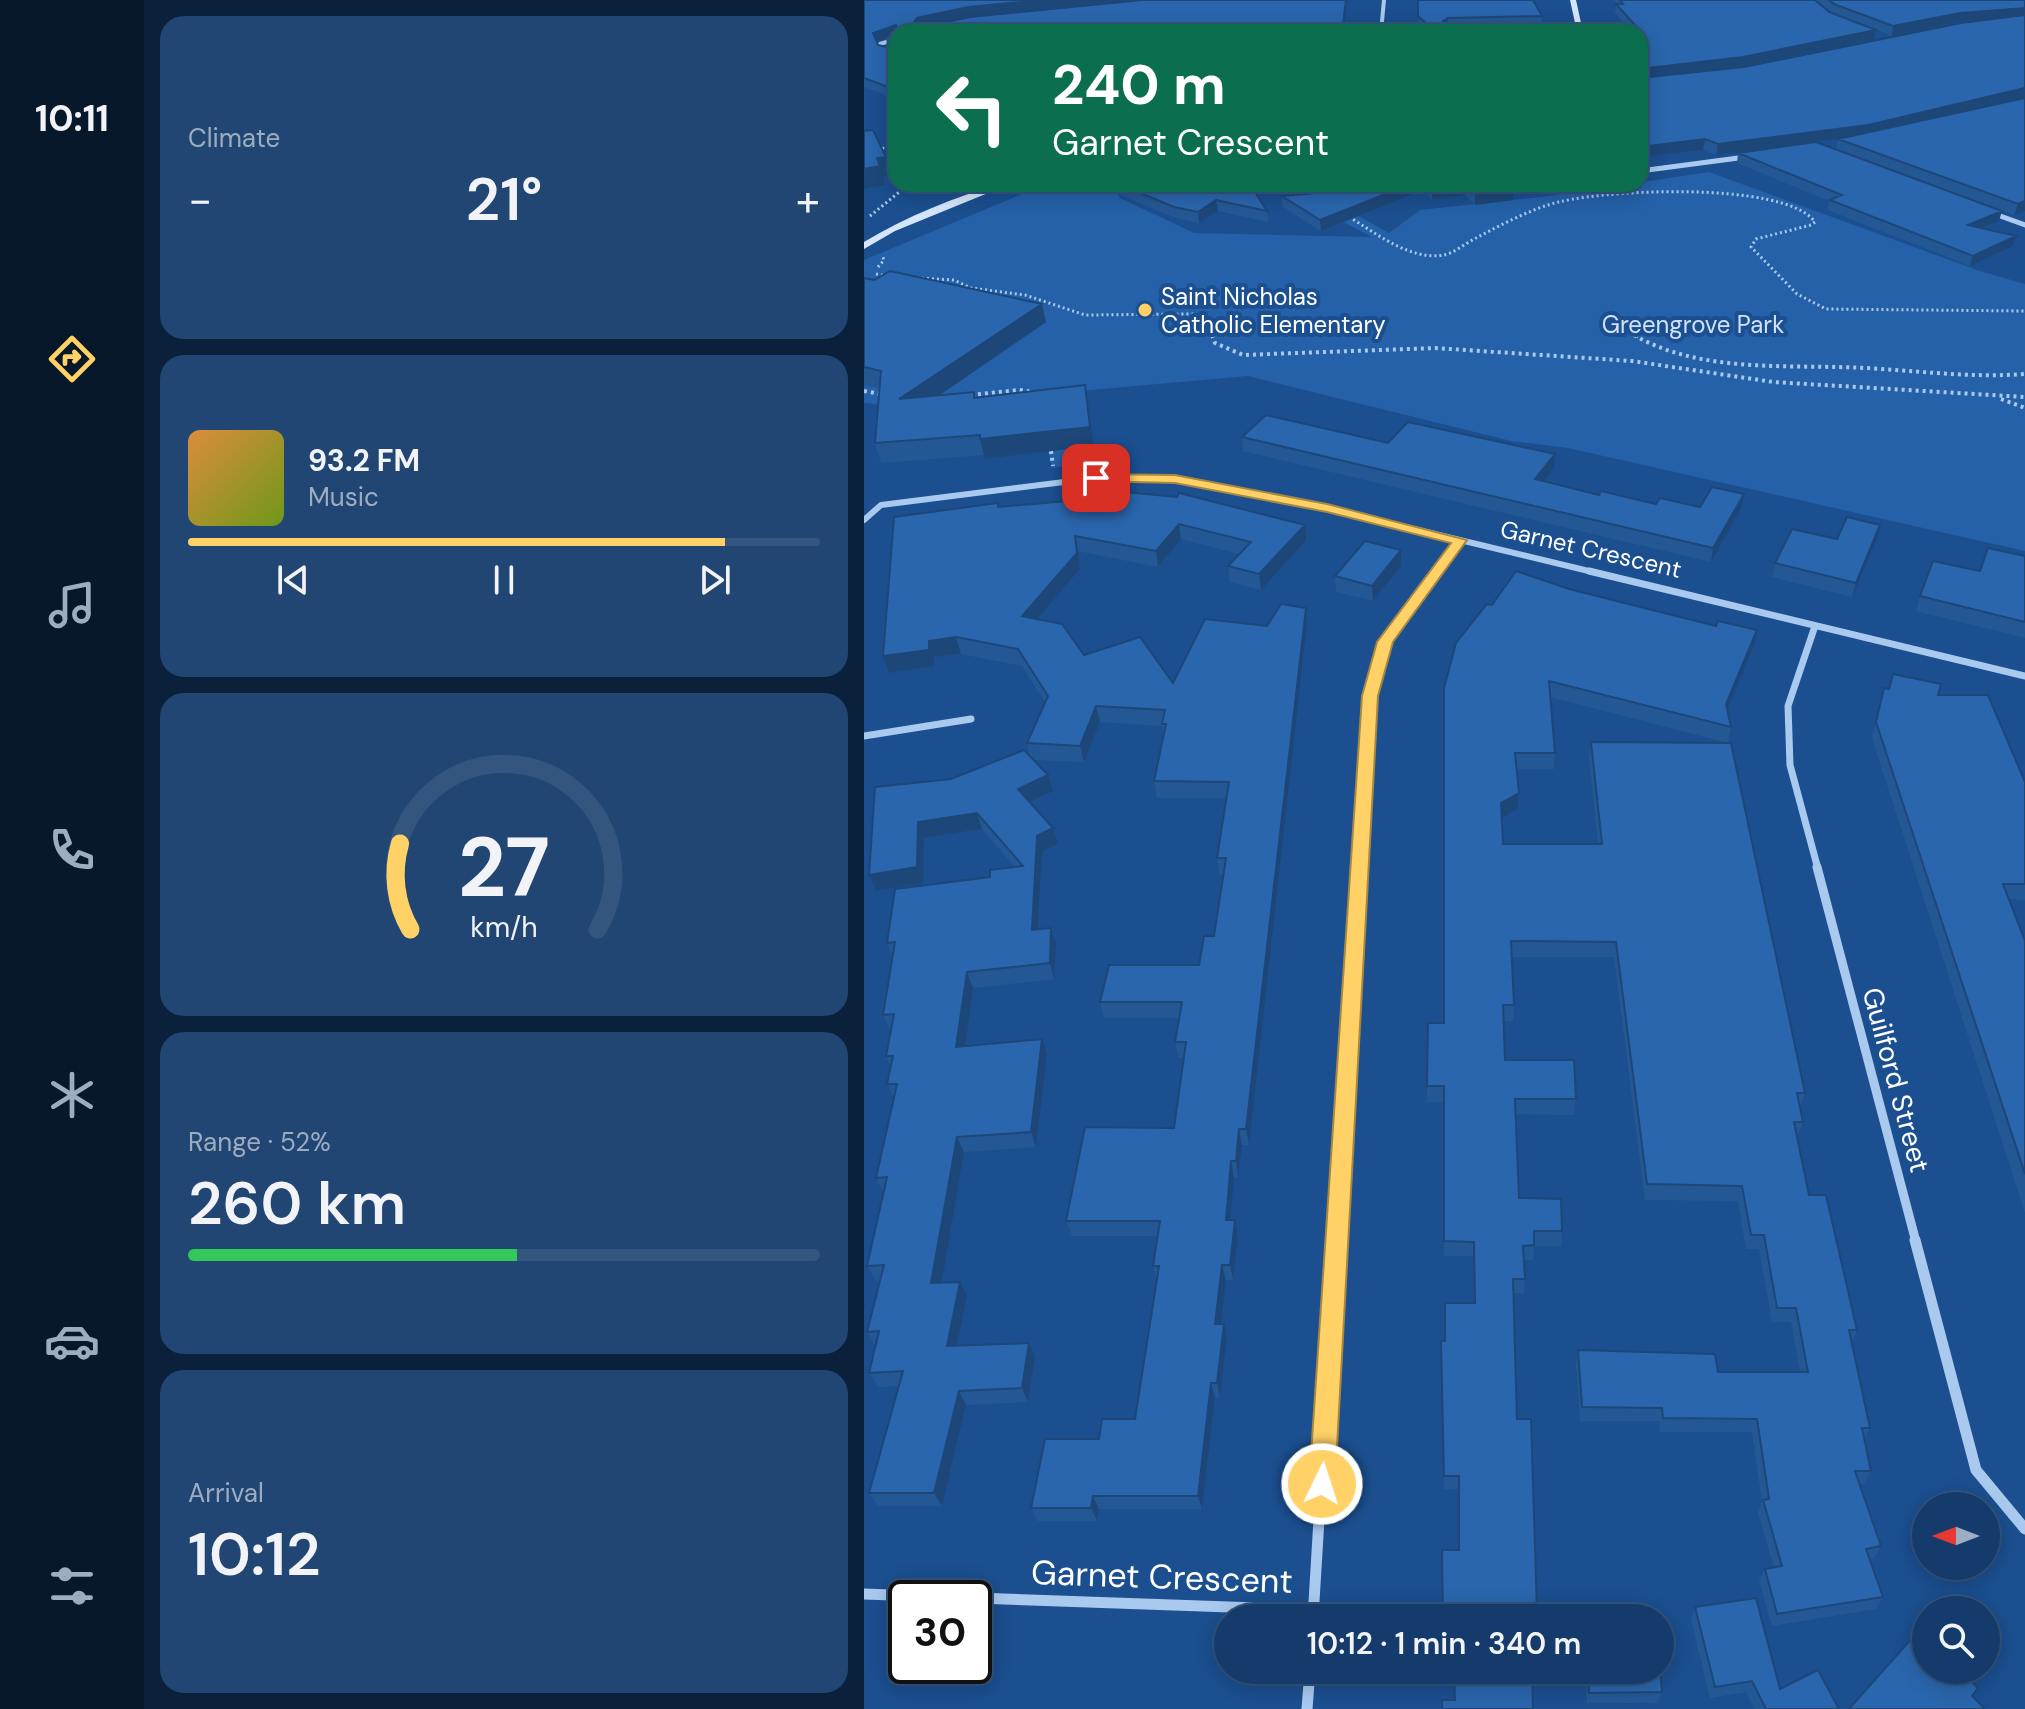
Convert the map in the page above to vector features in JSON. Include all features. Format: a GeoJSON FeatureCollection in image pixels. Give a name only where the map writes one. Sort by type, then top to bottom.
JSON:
{"type":"FeatureCollection","features":[{"type":"Feature","properties":{"kind":"street"},"geometry":{"type":"LineString","coordinates":[[1382,24],[1384,0]]}},
{"type":"Feature","properties":{"kind":"street"},"geometry":{"type":"LineString","coordinates":[[1573,0],[1579,24]]}},
{"type":"Feature","properties":{"kind":"street"},"geometry":{"type":"LineString","coordinates":[[888,42],[880,44],[882,50],[888,52]]}},
{"type":"Feature","properties":{"kind":"street"},"geometry":{"type":"LineString","coordinates":[[1648,170],[1758,156]]}},
{"type":"Feature","properties":{"kind":"street"},"geometry":{"type":"LineString","coordinates":[[869,244],[907,233],[1003,192]]}},
{"type":"Feature","properties":{"kind":"street"},"geometry":{"type":"LineString","coordinates":[[1980,209],[2025,225]]}},
{"type":"Feature","properties":{"kind":"street","name":"Garnet Crescent"},"geometry":{"type":"LineString","coordinates":[[864,520],[881,505],[1096,478],[1175,479],[1327,508],[2025,676]]}},
{"type":"Feature","properties":{"kind":"street"},"geometry":{"type":"LineString","coordinates":[[1315,1604],[1370,696],[1385,642],[1459,540]]}},
{"type":"Feature","properties":{"kind":"street","name":"Guilford Street"},"geometry":{"type":"LineString","coordinates":[[1815,626],[1788,706],[1790,765],[1976,1470],[2025,1529]]}},
{"type":"Feature","properties":{"kind":"street"},"geometry":{"type":"LineString","coordinates":[[864,736],[971,719]]}},
{"type":"Feature","properties":{"kind":"street","name":"Garnet Crescent"},"geometry":{"type":"LineString","coordinates":[[864,1594],[1214,1610]]}},
{"type":"Feature","properties":{"kind":"street"},"geometry":{"type":"LineString","coordinates":[[1307,1709],[1309,1684]]}},
{"type":"Feature","properties":{"kind":"path"},"geometry":{"type":"LineString","coordinates":[[864,140],[888,150]]}},
{"type":"Feature","properties":{"kind":"path"},"geometry":{"type":"LineString","coordinates":[[864,223],[900,192]]}},
{"type":"Feature","properties":{"kind":"path"},"geometry":{"type":"LineString","coordinates":[[1344,214],[1412,254],[1430,256],[1446,255],[1551,204],[1631,193],[1745,195],[1780,203],[1813,218],[1815,222],[1804,227],[1756,239],[1751,247],[1780,279],[1812,304],[1839,310],[1960,308],[2025,311]]}},
{"type":"Feature","properties":{"kind":"path"},"geometry":{"type":"LineString","coordinates":[[876,274],[899,277]]}},
{"type":"Feature","properties":{"kind":"path"},"geometry":{"type":"LineString","coordinates":[[914,277],[954,280],[971,288],[1025,295],[1085,315],[1194,314],[1206,322],[1215,343],[1243,355],[1400,348],[1514,352],[1643,362],[1773,382],[1997,398],[2025,397]]}},
{"type":"Feature","properties":{"kind":"path"},"geometry":{"type":"LineString","coordinates":[[1629,320],[1632,334],[1651,346],[1727,360],[1872,368],[1959,378],[2025,374]]}},
{"type":"Feature","properties":{"kind":"path"},"geometry":{"type":"LineString","coordinates":[[967,396],[1033,390],[1046,399]]}},
{"type":"Feature","properties":{"kind":"path"},"geometry":{"type":"LineString","coordinates":[[864,391],[891,396]]}},
{"type":"Feature","properties":{"kind":"path"},"geometry":{"type":"LineString","coordinates":[[1997,398],[2025,408]]}},
{"type":"Feature","properties":{"kind":"path"},"geometry":{"type":"LineString","coordinates":[[1050,441],[1054,483]]}},
{"type":"Feature","properties":{"kind":"green space","name":"Greengrove Park"},"geometry":{"type":"Polygon","coordinates":[[[1709,172],[1980,271],[2025,284],[2025,551],[1568,448],[1511,441],[1248,376],[1057,393],[1069,465],[1052,468],[1036,396],[966,411],[864,403],[864,260],[1027,192],[1117,192],[1120,198],[1194,233],[1372,237],[1293,196],[1316,192],[1389,233],[1420,210],[1576,192],[1648,192],[1648,181],[1709,172]]]}},
{"type":"Feature","properties":{"kind":"building"},"geometry":{"type":"Polygon","coordinates":[[[864,0],[1043,0],[968,7],[917,18],[914,24],[888,24],[888,28],[873,33],[878,45],[888,47],[888,87],[864,78],[864,0]]]}},
{"type":"Feature","properties":{"kind":"building"},"geometry":{"type":"Polygon","coordinates":[[[1143,0],[1346,0],[1343,24],[937,24],[970,17],[1143,0]]]}},
{"type":"Feature","properties":{"kind":"building"},"geometry":{"type":"Polygon","coordinates":[[[1418,0],[1533,0],[1542,16],[1448,18],[1443,21],[1444,24],[1427,24],[1418,16],[1418,0]]]}},
{"type":"Feature","properties":{"kind":"building"},"geometry":{"type":"Polygon","coordinates":[[[1620,0],[1815,0],[1829,12],[1876,30],[1743,57],[1648,68],[1648,24],[1634,24],[1616,4],[1623,4],[1620,0]]]}},
{"type":"Feature","properties":{"kind":"building"},"geometry":{"type":"Polygon","coordinates":[[[1829,0],[2025,0],[2025,8],[1960,13],[1893,26],[1829,0]]]}},
{"type":"Feature","properties":{"kind":"building"},"geometry":{"type":"Polygon","coordinates":[[[2025,15],[2025,88],[1868,125],[1718,144],[1705,139],[1648,146],[1648,77],[1744,67],[1961,23],[2025,15]]]}},
{"type":"Feature","properties":{"kind":"building"},"geometry":{"type":"Polygon","coordinates":[[[2025,98],[2025,201],[2018,204],[1838,139],[2025,98]]]}},
{"type":"Feature","properties":{"kind":"building"},"geometry":{"type":"Polygon","coordinates":[[[873,130],[886,157],[877,158],[880,166],[864,169],[864,131],[873,130]]]}},
{"type":"Feature","properties":{"kind":"building"},"geometry":{"type":"Polygon","coordinates":[[[1816,142],[2002,211],[1968,225],[2016,236],[1973,256],[1830,200],[1842,195],[1738,153],[1816,142]]]}},
{"type":"Feature","properties":{"kind":"building"},"geometry":{"type":"Polygon","coordinates":[[[1138,192],[1255,192],[1267,211],[1216,200],[1198,212],[1174,207],[1138,192]]]}},
{"type":"Feature","properties":{"kind":"building"},"geometry":{"type":"Polygon","coordinates":[[[1327,192],[1391,192],[1320,220],[1282,196],[1327,192]]]}},
{"type":"Feature","properties":{"kind":"building"},"geometry":{"type":"Polygon","coordinates":[[[890,271],[1042,304],[899,399],[974,392],[974,398],[1085,385],[1090,427],[980,439],[980,435],[875,443],[881,371],[864,367],[864,278],[874,280],[890,271]]]}},
{"type":"Feature","properties":{"kind":"building"},"geometry":{"type":"Polygon","coordinates":[[[1266,415],[1388,443],[1408,422],[1555,454],[1535,479],[1599,495],[1601,491],[1656,504],[1660,498],[1700,507],[1712,487],[1744,494],[1713,548],[1242,437],[1266,415]]]}},
{"type":"Feature","properties":{"kind":"building"},"geometry":{"type":"Polygon","coordinates":[[[1114,491],[1177,497],[1179,493],[1305,525],[1259,574],[1228,566],[1251,542],[1179,524],[1156,551],[1075,536],[1077,553],[1022,616],[1062,624],[1084,655],[1140,637],[1173,683],[1205,619],[1267,626],[1281,604],[1306,608],[1246,1129],[1239,1129],[1236,1161],[1231,1161],[1226,1220],[1235,1220],[1230,1265],[1222,1265],[1215,1324],[1224,1324],[1217,1383],[1211,1383],[1198,1496],[1093,1496],[1091,1508],[1031,1508],[1045,1439],[1099,1439],[1102,1419],[1135,1419],[1159,1266],[1153,1266],[1160,1221],[1066,1221],[1085,1127],[1174,1128],[1186,1042],[1175,1042],[1182,1002],[1100,1002],[1109,965],[1199,965],[1204,936],[1214,936],[1226,858],[1217,858],[1229,782],[1154,781],[1166,724],[1162,724],[1165,710],[1096,706],[1080,746],[1027,743],[1048,696],[1018,649],[956,637],[929,641],[929,650],[883,656],[894,517],[998,503],[998,507],[1078,500],[1079,495],[1114,491]]]}},
{"type":"Feature","properties":{"kind":"building"},"geometry":{"type":"Polygon","coordinates":[[[1847,517],[1880,525],[1856,583],[1775,563],[1792,529],[1837,539],[1847,517]]]}},
{"type":"Feature","properties":{"kind":"building"},"geometry":{"type":"Polygon","coordinates":[[[1365,541],[1401,550],[1372,586],[1335,576],[1365,541]]]}},
{"type":"Feature","properties":{"kind":"building"},"geometry":{"type":"Polygon","coordinates":[[[1988,548],[2025,556],[2025,622],[1920,596],[1933,561],[1980,571],[1988,548]]]}},
{"type":"Feature","properties":{"kind":"building"},"geometry":{"type":"Polygon","coordinates":[[[1516,571],[1569,589],[1716,626],[1718,621],[1757,630],[1726,704],[1731,727],[1549,681],[1555,753],[1515,753],[1519,793],[1501,803],[1503,844],[1602,844],[1591,742],[1731,743],[1805,1093],[1797,1093],[1803,1122],[1794,1122],[1809,1195],[1826,1195],[1857,1330],[1849,1330],[1870,1428],[1862,1428],[1871,1471],[1855,1471],[1881,1546],[1866,1549],[1883,1597],[1777,1614],[1765,1569],[1782,1566],[1763,1500],[1769,1499],[1757,1419],[1663,1418],[1662,1408],[1582,1407],[1578,1350],[1715,1354],[1718,1372],[1808,1372],[1796,1308],[1777,1308],[1764,1235],[1751,1235],[1742,1186],[1647,1184],[1616,942],[1511,941],[1514,1005],[1503,1005],[1505,1060],[1574,1060],[1576,1099],[1515,1099],[1519,1198],[1561,1199],[1562,1231],[1534,1231],[1534,1245],[1523,1246],[1525,1279],[1513,1279],[1517,1419],[1531,1419],[1537,1604],[1443,1604],[1442,1550],[1459,1550],[1459,1476],[1444,1476],[1441,1341],[1445,1341],[1445,1303],[1475,1303],[1474,1242],[1444,1241],[1444,1086],[1427,1086],[1428,1023],[1444,1023],[1444,688],[1456,643],[1487,604],[1492,605],[1516,571]]]}},
{"type":"Feature","properties":{"kind":"building"},"geometry":{"type":"Polygon","coordinates":[[[1893,674],[1941,684],[1938,695],[1988,695],[2025,782],[2025,884],[2003,884],[2025,941],[2025,1174],[1876,722],[1884,688],[1889,689],[1893,674]]]}},
{"type":"Feature","properties":{"kind":"building"},"geometry":{"type":"Polygon","coordinates":[[[1024,750],[1048,775],[1018,789],[1053,828],[1037,836],[1032,930],[1051,928],[1050,963],[967,972],[956,1047],[1042,1039],[1031,1132],[957,1137],[931,1283],[960,1282],[947,1346],[1029,1343],[1022,1388],[959,1391],[934,1493],[869,1493],[903,1371],[869,1373],[879,1331],[867,1332],[884,1265],[867,1266],[887,1177],[876,1178],[897,1084],[887,1084],[893,1056],[886,1056],[894,1014],[883,1015],[895,942],[887,943],[895,889],[990,877],[990,870],[1023,866],[977,813],[918,822],[917,867],[869,875],[875,787],[951,779],[1024,750]]]}},
{"type":"Feature","properties":{"kind":"building"},"geometry":{"type":"Polygon","coordinates":[[[1756,1598],[1780,1689],[1818,1670],[1839,1709],[1766,1709],[1752,1681],[1715,1687],[1695,1607],[1756,1598]]]}},
{"type":"Feature","properties":{"kind":"building"},"geometry":{"type":"Polygon","coordinates":[[[1912,1638],[1912,1684],[1974,1684],[1978,1688],[1972,1696],[1985,1709],[1849,1709],[1912,1638]]]}},
{"type":"Feature","properties":{"kind":"building"},"geometry":{"type":"Polygon","coordinates":[[[1454,1684],[1532,1684],[1533,1709],[1442,1709],[1442,1700],[1455,1700],[1454,1684]]]}},
{"type":"Feature","properties":{"kind":"building"},"geometry":{"type":"Polygon","coordinates":[[[1589,1684],[1661,1684],[1662,1692],[1589,1693],[1589,1684]]]}},
{"type":"Feature","properties":{"kind":"place","name":"Saint Nicholas Catholic Elementary"},"geometry":{"type":"Point","coordinates":[1145,310]}},
{"type":"Feature","properties":{"kind":"route"},"geometry":{"type":"LineString","coordinates":[[1096,478],[1175,479],[1327,508],[1459,540],[1385,642],[1375,668],[1370,696],[1322,1484]]}}]}
